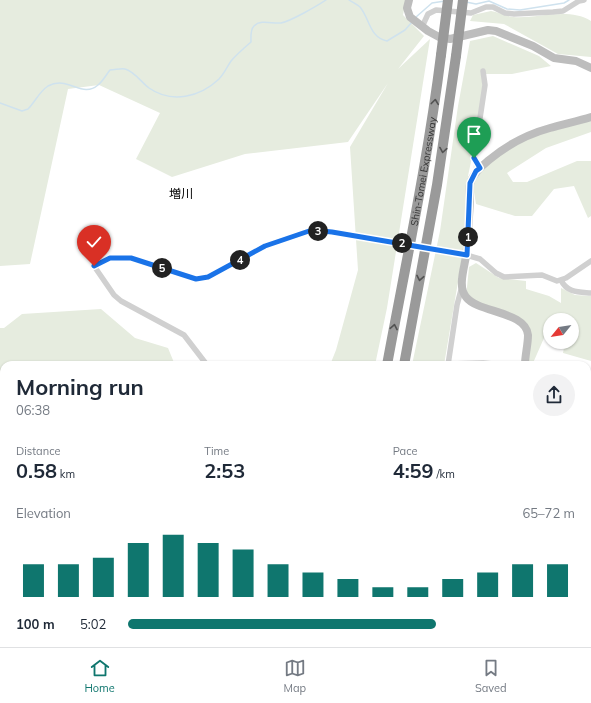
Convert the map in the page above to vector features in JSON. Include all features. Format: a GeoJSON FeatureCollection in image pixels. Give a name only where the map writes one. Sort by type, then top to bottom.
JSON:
{"type":"FeatureCollection","features":[{"type":"Feature","properties":{"kind":"highway","name":"Shin-Tomei Expressway"},"geometry":{"type":"LineString","coordinates":[[388,361],[434,115],[448,0]]}},
{"type":"Feature","properties":{"kind":"highway","name":"Shin-Tomei Expressway"},"geometry":{"type":"LineString","coordinates":[[405,361],[438,185],[463,0]]}},
{"type":"Feature","properties":{"kind":"street"},"geometry":{"type":"LineString","coordinates":[[409,0],[407,8],[410,16],[422,27],[439,37],[450,39],[488,30],[496,31],[533,46],[554,58],[576,61],[591,68]]}},
{"type":"Feature","properties":{"kind":"street"},"geometry":{"type":"LineString","coordinates":[[422,27],[428,14],[436,10],[471,13],[486,7],[493,7],[514,14],[553,12],[563,11],[584,0]]}},
{"type":"Feature","properties":{"kind":"street"},"geometry":{"type":"LineString","coordinates":[[480,168],[474,158],[485,85],[483,71]]}},
{"type":"Feature","properties":{"kind":"street"},"geometry":{"type":"LineString","coordinates":[[526,361],[528,335],[523,324],[516,319],[472,303],[462,290],[461,284],[470,183],[476,171],[498,153],[526,136],[591,116]]}},
{"type":"Feature","properties":{"kind":"street"},"geometry":{"type":"LineString","coordinates":[[204,361],[184,335],[118,298],[94,266],[110,258],[131,258],[196,279],[208,277],[265,246],[312,230],[359,236],[464,254],[480,259],[496,273],[504,277],[542,275],[557,281],[572,274],[591,261]]}},
{"type":"Feature","properties":{"kind":"street"},"geometry":{"type":"LineString","coordinates":[[561,280],[566,288],[573,292],[591,293]]}},
{"type":"Feature","properties":{"kind":"street"},"geometry":{"type":"LineString","coordinates":[[449,361],[457,304],[462,290]]}},
{"type":"Feature","properties":{"kind":"shaded area"},"geometry":{"type":"Polygon","coordinates":[[[0,0],[406,0],[403,15],[424,36],[398,69],[430,39],[387,308],[376,361],[332,361],[358,270],[350,147],[388,83],[348,142],[245,154],[172,177],[136,159],[160,113],[99,85],[68,89],[30,264],[0,266],[0,0]]]}},
{"type":"Feature","properties":{"kind":"shaded area"},"geometry":{"type":"Polygon","coordinates":[[[491,11],[513,17],[553,14],[573,15],[591,21],[591,57],[558,54],[504,24],[470,21],[473,15],[491,11]]]}},
{"type":"Feature","properties":{"kind":"shaded area"},"geometry":{"type":"Polygon","coordinates":[[[493,36],[539,56],[551,66],[512,74],[485,74],[480,119],[468,176],[463,252],[445,361],[413,361],[440,231],[458,106],[470,41],[493,36]]]}},
{"type":"Feature","properties":{"kind":"shaded area"},"geometry":{"type":"Polygon","coordinates":[[[591,120],[591,132],[546,148],[507,173],[513,182],[527,182],[577,161],[591,161],[591,216],[588,218],[574,186],[554,189],[532,216],[515,216],[476,204],[472,180],[474,164],[483,166],[530,135],[591,120]]]}},
{"type":"Feature","properties":{"kind":"shaded area"},"geometry":{"type":"Polygon","coordinates":[[[476,263],[499,278],[526,281],[526,289],[549,296],[561,303],[561,288],[575,295],[591,296],[591,361],[563,353],[564,349],[579,349],[579,313],[543,313],[543,340],[534,361],[528,361],[526,351],[527,326],[466,297],[469,267],[476,263]]]}},
{"type":"Feature","properties":{"kind":"shaded area"},"geometry":{"type":"Polygon","coordinates":[[[101,309],[135,338],[168,348],[173,361],[0,361],[0,328],[4,328],[22,314],[101,309]]]}},
{"type":"Feature","properties":{"kind":"waterway"},"geometry":{"type":"LineString","coordinates":[[0,103],[22,111],[28,109],[42,91],[55,83],[62,83],[86,90],[92,89],[103,80],[110,70],[122,69],[132,72],[149,88],[158,93],[176,97],[195,94],[211,85],[221,77],[231,61],[251,42],[251,34],[254,26],[263,22],[285,22],[326,0]]}},
{"type":"Feature","properties":{"kind":"waterway"},"geometry":{"type":"LineString","coordinates":[[349,0],[360,7],[373,32],[381,39],[387,41],[405,30],[412,22]]}},
{"type":"Feature","properties":{"kind":"waterway"},"geometry":{"type":"LineString","coordinates":[[466,2],[476,4],[489,1],[507,9],[520,10],[564,3],[569,0]]}},
{"type":"Feature","properties":{"kind":"waterway"},"geometry":{"type":"LineString","coordinates":[[416,17],[432,3],[445,1]]}},
{"type":"Feature","properties":{"kind":"district","name":"増川"},"geometry":{"type":"Point","coordinates":[181,193]}},
{"type":"Feature","properties":{"kind":"route"},"geometry":{"type":"LineString","coordinates":[[94,266],[110,258],[131,258],[196,279],[208,277],[265,246],[312,230],[332,232],[467,255],[470,183],[476,171],[480,168],[474,158]]}}]}
